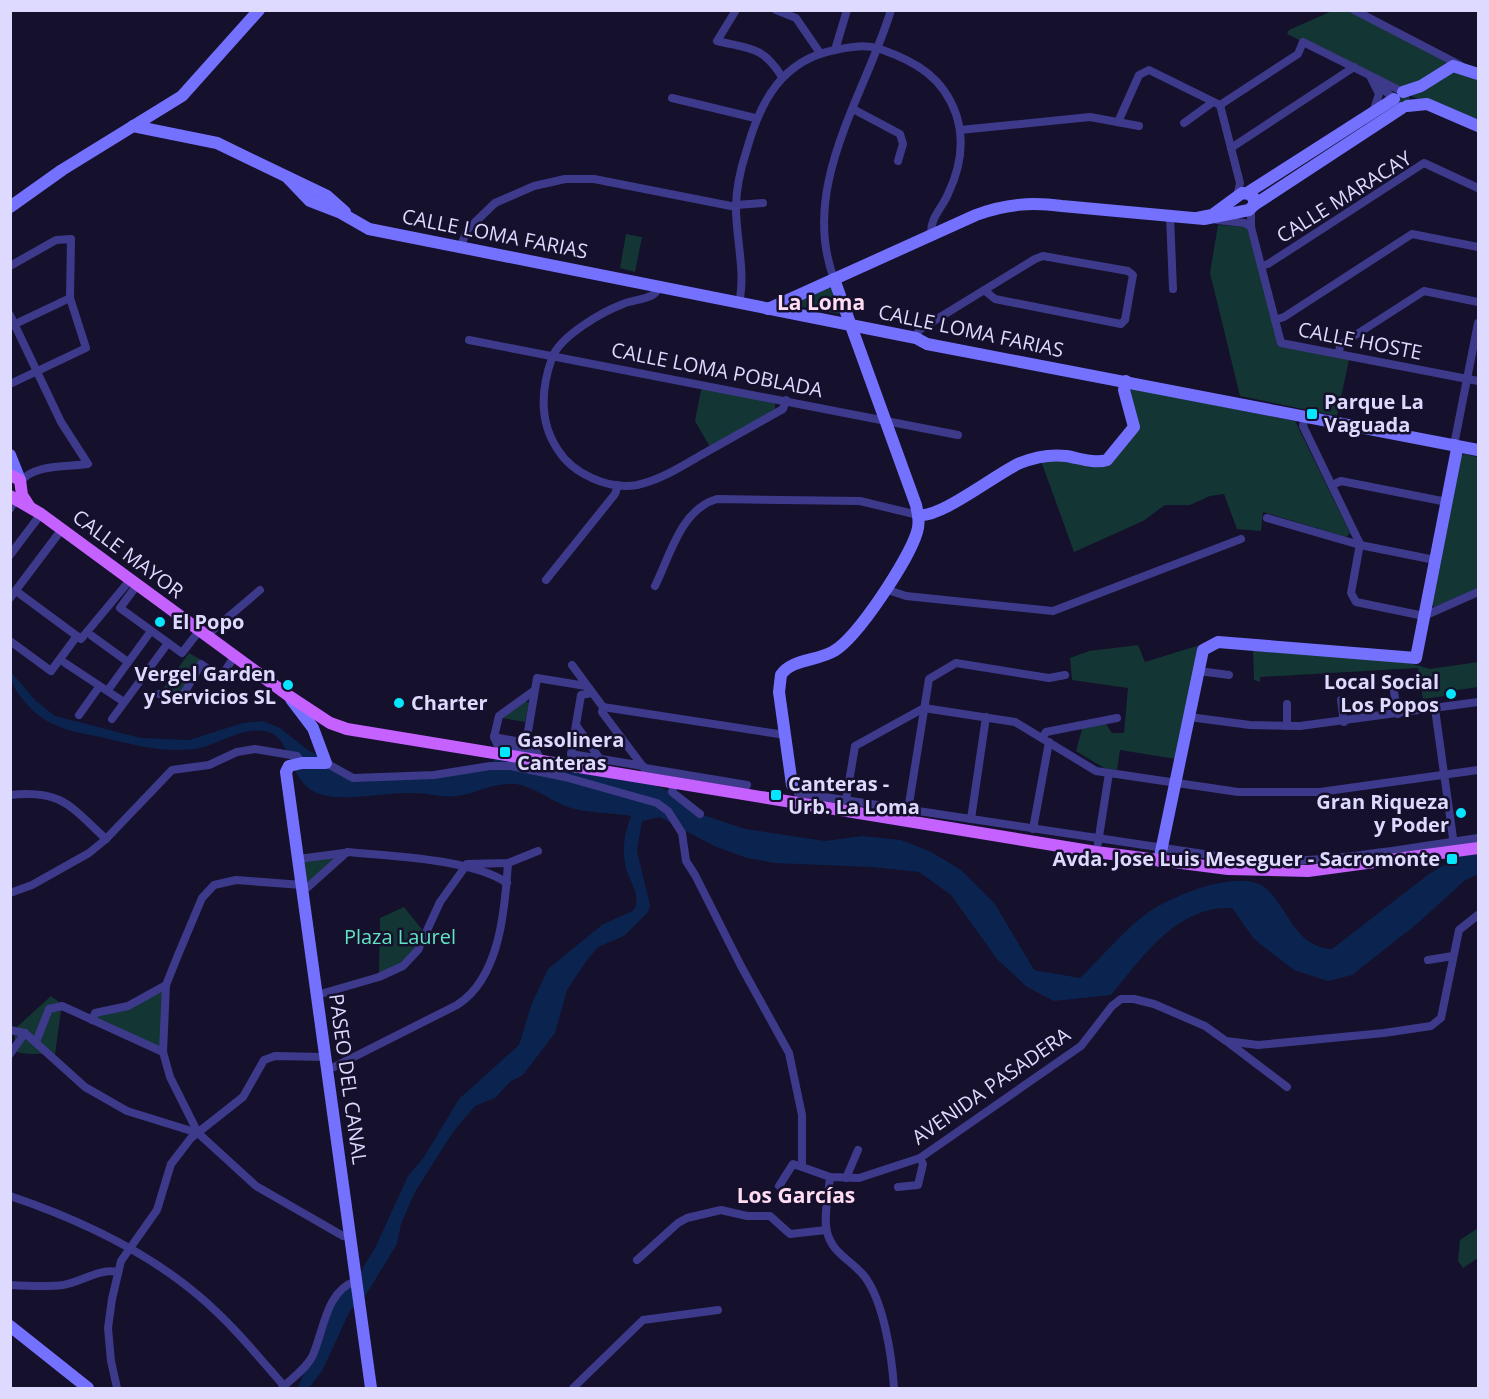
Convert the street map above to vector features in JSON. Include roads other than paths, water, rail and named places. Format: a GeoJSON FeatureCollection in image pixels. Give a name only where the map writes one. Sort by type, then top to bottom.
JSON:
{"type":"FeatureCollection","features":[{"type":"Feature","properties":{"kind":"main road","name":"CALLE MAYOR"},"geometry":{"type":"LineString","coordinates":[[14,483],[30,507],[289,696],[342,728],[542,762],[645,771],[674,783],[779,801],[796,794],[1243,871],[1297,872],[1455,847],[1479,848]]}},
{"type":"Feature","properties":{"kind":"street"},"geometry":{"type":"LineString","coordinates":[[10,207],[62,170],[191,87],[259,10]]}},
{"type":"Feature","properties":{"kind":"street"},"geometry":{"type":"LineString","coordinates":[[736,10],[717,41],[761,52],[770,59],[782,77]]}},
{"type":"Feature","properties":{"kind":"street"},"geometry":{"type":"LineString","coordinates":[[776,10],[790,14],[798,21],[820,53]]}},
{"type":"Feature","properties":{"kind":"street"},"geometry":{"type":"LineString","coordinates":[[798,21],[801,10]]}},
{"type":"Feature","properties":{"kind":"street"},"geometry":{"type":"LineString","coordinates":[[835,50],[847,10]]}},
{"type":"Feature","properties":{"kind":"street"},"geometry":{"type":"LineString","coordinates":[[891,10],[878,49],[835,156],[828,184],[826,236],[834,279],[918,515],[916,536],[888,590],[837,649],[783,672],[778,686],[796,794],[1033,829],[1097,845],[1109,773]]}},
{"type":"Feature","properties":{"kind":"street"},"geometry":{"type":"LineString","coordinates":[[1354,10],[1473,72]]}},
{"type":"Feature","properties":{"kind":"street"},"geometry":{"type":"LineString","coordinates":[[1184,123],[1298,54],[1303,42],[1366,73],[1402,101]]}},
{"type":"Feature","properties":{"kind":"street"},"geometry":{"type":"LineString","coordinates":[[739,303],[742,289],[736,206],[742,164],[755,118],[782,77],[805,59],[820,53],[858,46],[878,49],[907,58],[931,75],[952,104],[960,130],[960,152],[949,194],[932,223],[932,235]]}},
{"type":"Feature","properties":{"kind":"street"},"geometry":{"type":"LineString","coordinates":[[1230,148],[1354,67]]}},
{"type":"Feature","properties":{"kind":"street"},"geometry":{"type":"LineString","coordinates":[[1210,218],[1249,208],[1449,67],[1473,72]]}},
{"type":"Feature","properties":{"kind":"street"},"geometry":{"type":"LineString","coordinates":[[1118,122],[1139,75],[1149,70],[1216,103],[1241,191],[1254,198],[1249,208]]}},
{"type":"Feature","properties":{"kind":"street"},"geometry":{"type":"LineString","coordinates":[[1366,73],[1375,82],[1379,94],[1371,114]]}},
{"type":"Feature","properties":{"kind":"street"},"geometry":{"type":"LineString","coordinates":[[672,98],[755,118]]}},
{"type":"Feature","properties":{"kind":"street"},"geometry":{"type":"LineString","coordinates":[[1210,218],[1241,191],[1264,183],[1371,114],[1402,101],[1427,104],[1479,126]]}},
{"type":"Feature","properties":{"kind":"street"},"geometry":{"type":"LineString","coordinates":[[853,109],[900,134],[903,144],[898,161]]}},
{"type":"Feature","properties":{"kind":"street"},"geometry":{"type":"LineString","coordinates":[[960,130],[1090,117],[1139,126]]}},
{"type":"Feature","properties":{"kind":"street","name":"CALLE LOMA FARIAS"},"geometry":{"type":"LineString","coordinates":[[133,126],[217,143],[288,178],[310,201],[369,229],[916,338],[927,344],[1479,450]]}},
{"type":"Feature","properties":{"kind":"street","name":"CALLE MARACAY"},"geometry":{"type":"LineString","coordinates":[[1261,266],[1268,264],[1424,163],[1479,188]]}},
{"type":"Feature","properties":{"kind":"street"},"geometry":{"type":"LineString","coordinates":[[1236,168],[1246,182],[1264,183]]}},
{"type":"Feature","properties":{"kind":"street"},"geometry":{"type":"LineString","coordinates":[[460,247],[468,229],[495,202],[526,189],[565,179],[586,178],[736,206],[763,203]]}},
{"type":"Feature","properties":{"kind":"street"},"geometry":{"type":"LineString","coordinates":[[768,309],[986,211],[1018,203],[1210,218],[1245,223],[1251,227]]}},
{"type":"Feature","properties":{"kind":"street","name":"CALLE HOSTE"},"geometry":{"type":"LineString","coordinates":[[1249,208],[1251,227],[1281,343],[1479,381]]}},
{"type":"Feature","properties":{"kind":"street"},"geometry":{"type":"LineString","coordinates":[[1170,216],[1173,289]]}},
{"type":"Feature","properties":{"kind":"street"},"geometry":{"type":"LineString","coordinates":[[1275,320],[1284,317],[1412,234],[1479,247]]}},
{"type":"Feature","properties":{"kind":"street"},"geometry":{"type":"LineString","coordinates":[[10,266],[56,240],[71,239],[70,298],[86,348],[10,384]]}},
{"type":"Feature","properties":{"kind":"street"},"geometry":{"type":"LineString","coordinates":[[916,338],[919,330],[984,290],[1035,259],[1047,256],[1128,271],[1133,275],[1125,320],[1121,324],[995,299],[984,290]]}},
{"type":"Feature","properties":{"kind":"street"},"geometry":{"type":"LineString","coordinates":[[658,287],[654,294],[599,314],[573,335],[553,356],[543,403],[544,416],[551,439],[565,460],[595,479],[618,485],[635,485],[667,474],[783,409],[786,400]]}},
{"type":"Feature","properties":{"kind":"street"},"geometry":{"type":"LineString","coordinates":[[1339,354],[1340,345],[1424,291],[1479,302]]}},
{"type":"Feature","properties":{"kind":"street"},"geometry":{"type":"LineString","coordinates":[[13,325],[70,298]]}},
{"type":"Feature","properties":{"kind":"street"},"geometry":{"type":"LineString","coordinates":[[792,298],[787,304],[787,309],[797,314]]}},
{"type":"Feature","properties":{"kind":"street"},"geometry":{"type":"LineString","coordinates":[[10,315],[61,422],[88,464],[35,471],[14,483]]}},
{"type":"Feature","properties":{"kind":"street"},"geometry":{"type":"LineString","coordinates":[[1160,855],[1203,650],[1218,642],[1416,658],[1457,449],[1454,445],[1479,323]]}},
{"type":"Feature","properties":{"kind":"street","name":"CALLE LOMA POBLADA"},"geometry":{"type":"LineString","coordinates":[[469,340],[958,435]]}},
{"type":"Feature","properties":{"kind":"street"},"geometry":{"type":"LineString","coordinates":[[655,586],[689,517],[699,507],[717,499],[860,501],[918,515],[935,513],[1014,466],[1032,459],[1059,456],[1107,460],[1134,427],[1124,390],[1126,381]]}},
{"type":"Feature","properties":{"kind":"street"},"geometry":{"type":"LineString","coordinates":[[1305,416],[1303,426],[1360,546],[1350,594],[1356,602],[1424,616],[1479,592]]}},
{"type":"Feature","properties":{"kind":"street"},"geometry":{"type":"LineString","coordinates":[[1332,485],[1341,481],[1447,502]]}},
{"type":"Feature","properties":{"kind":"street"},"geometry":{"type":"LineString","coordinates":[[546,580],[615,494],[618,485]]}},
{"type":"Feature","properties":{"kind":"street"},"geometry":{"type":"LineString","coordinates":[[10,555],[41,514]]}},
{"type":"Feature","properties":{"kind":"street"},"geometry":{"type":"LineString","coordinates":[[1267,518],[1360,546],[1435,560]]}},
{"type":"Feature","properties":{"kind":"street"},"geometry":{"type":"LineString","coordinates":[[62,529],[13,594],[79,637]]}},
{"type":"Feature","properties":{"kind":"street"},"geometry":{"type":"LineString","coordinates":[[888,590],[906,596],[1053,611],[1241,539]]}},
{"type":"Feature","properties":{"kind":"street"},"geometry":{"type":"LineString","coordinates":[[134,583],[120,608],[182,653],[260,590]]}},
{"type":"Feature","properties":{"kind":"street"},"geometry":{"type":"LineString","coordinates":[[10,641],[51,671],[79,637],[134,583]]}},
{"type":"Feature","properties":{"kind":"street"},"geometry":{"type":"LineString","coordinates":[[79,715],[128,662],[152,631]]}},
{"type":"Feature","properties":{"kind":"street"},"geometry":{"type":"LineString","coordinates":[[205,633],[223,640]]}},
{"type":"Feature","properties":{"kind":"street"},"geometry":{"type":"LineString","coordinates":[[92,636],[128,662]]}},
{"type":"Feature","properties":{"kind":"street"},"geometry":{"type":"LineString","coordinates":[[112,719],[168,643]]}},
{"type":"Feature","properties":{"kind":"street"},"geometry":{"type":"LineString","coordinates":[[159,694],[183,694],[201,664],[221,677],[234,657]]}},
{"type":"Feature","properties":{"kind":"street"},"geometry":{"type":"LineString","coordinates":[[65,663],[124,702]]}},
{"type":"Feature","properties":{"kind":"street"},"geometry":{"type":"LineString","coordinates":[[908,810],[929,679],[956,663],[1049,678],[1065,675]]}},
{"type":"Feature","properties":{"kind":"street"},"geometry":{"type":"LineString","coordinates":[[572,665],[645,771]]}},
{"type":"Feature","properties":{"kind":"street"},"geometry":{"type":"LineString","coordinates":[[1198,671],[1229,675]]}},
{"type":"Feature","properties":{"kind":"street"},"geometry":{"type":"LineString","coordinates":[[496,741],[526,743],[537,678],[589,689]]}},
{"type":"Feature","properties":{"kind":"street"},"geometry":{"type":"LineString","coordinates":[[589,689],[581,695],[571,754],[645,771],[747,785]]}},
{"type":"Feature","properties":{"kind":"street"},"geometry":{"type":"LineString","coordinates":[[496,741],[499,716],[535,690]]}},
{"type":"Feature","properties":{"kind":"street"},"geometry":{"type":"LineString","coordinates":[[1394,692],[1398,714]]}},
{"type":"Feature","properties":{"kind":"street"},"geometry":{"type":"LineString","coordinates":[[289,696],[313,728],[326,763]]}},
{"type":"Feature","properties":{"kind":"street"},"geometry":{"type":"LineString","coordinates":[[1341,700],[1344,722]]}},
{"type":"Feature","properties":{"kind":"street"},"geometry":{"type":"LineString","coordinates":[[1189,717],[1250,725],[1287,726],[1344,722],[1479,702]]}},
{"type":"Feature","properties":{"kind":"street"},"geometry":{"type":"LineString","coordinates":[[1287,704],[1287,726]]}},
{"type":"Feature","properties":{"kind":"street"},"geometry":{"type":"LineString","coordinates":[[603,707],[785,735]]}},
{"type":"Feature","properties":{"kind":"street"},"geometry":{"type":"LineString","coordinates":[[846,800],[855,746],[924,708],[1015,722],[1096,771],[1238,792],[1287,794],[1333,791],[1479,771]]}},
{"type":"Feature","properties":{"kind":"street"},"geometry":{"type":"LineString","coordinates":[[1435,709],[1455,847],[1479,838]]}},
{"type":"Feature","properties":{"kind":"street"},"geometry":{"type":"LineString","coordinates":[[971,819],[986,717]]}},
{"type":"Feature","properties":{"kind":"street"},"geometry":{"type":"LineString","coordinates":[[1033,829],[1046,732],[1117,718]]}},
{"type":"Feature","properties":{"kind":"street"},"geometry":{"type":"LineString","coordinates":[[576,725],[600,759]]}},
{"type":"Feature","properties":{"kind":"street"},"geometry":{"type":"LineString","coordinates":[[496,741],[536,751],[542,762]]}},
{"type":"Feature","properties":{"kind":"street"},"geometry":{"type":"LineString","coordinates":[[10,893],[51,875],[89,853],[106,839],[167,774],[178,768],[209,765],[237,752],[255,749],[297,756],[302,763],[326,763],[353,778],[434,775],[490,766],[511,766],[565,777],[664,808],[682,833],[686,861],[789,1053],[802,1122],[802,1167],[793,1164],[779,1186]]}},
{"type":"Feature","properties":{"kind":"street","name":"PASEO DEL CANAL"},"geometry":{"type":"LineString","coordinates":[[302,763],[289,766],[286,774],[370,1389]]}},
{"type":"Feature","properties":{"kind":"street"},"geometry":{"type":"LineString","coordinates":[[674,783],[672,792],[700,814]]}},
{"type":"Feature","properties":{"kind":"street"},"geometry":{"type":"LineString","coordinates":[[10,795],[44,793],[64,800],[106,839]]}},
{"type":"Feature","properties":{"kind":"street"},"geometry":{"type":"LineString","coordinates":[[442,863],[508,863],[538,851]]}},
{"type":"Feature","properties":{"kind":"street"},"geometry":{"type":"LineString","coordinates":[[347,852],[308,887],[230,880],[208,889],[200,902],[166,985],[163,1052],[170,1077],[198,1133],[233,1168],[256,1186],[343,1236],[350,1235]]}},
{"type":"Feature","properties":{"kind":"street"},"geometry":{"type":"LineString","coordinates":[[298,859],[347,852],[465,867],[493,873],[507,883]]}},
{"type":"Feature","properties":{"kind":"street"},"geometry":{"type":"LineString","coordinates":[[117,1389],[108,1338],[118,1272],[129,1247],[157,1210],[171,1164],[198,1133],[243,1097],[266,1058],[326,1062],[334,1067],[457,1005],[469,996],[482,978],[492,955],[505,901],[508,863]]}},
{"type":"Feature","properties":{"kind":"street"},"geometry":{"type":"LineString","coordinates":[[317,995],[404,966],[418,950],[440,902],[465,867]]}},
{"type":"Feature","properties":{"kind":"street","name":"AVENIDA PASADERA"},"geometry":{"type":"LineString","coordinates":[[802,1167],[830,1177],[859,1178],[920,1158],[1081,1046],[1112,1006],[1121,999],[1134,999],[1180,1014],[1226,1041],[1268,1045],[1384,1033],[1435,1025],[1441,1018],[1459,930],[1479,915]]}},
{"type":"Feature","properties":{"kind":"street"},"geometry":{"type":"LineString","coordinates":[[1428,960],[1453,956]]}},
{"type":"Feature","properties":{"kind":"street"},"geometry":{"type":"LineString","coordinates":[[92,1020],[95,1013],[128,1006],[166,985]]}},
{"type":"Feature","properties":{"kind":"street"},"geometry":{"type":"LineString","coordinates":[[36,1042],[49,1009],[62,1006],[163,1052]]}},
{"type":"Feature","properties":{"kind":"street"},"geometry":{"type":"LineString","coordinates":[[10,1030],[25,1033],[85,1087],[114,1104],[142,1117],[198,1133]]}},
{"type":"Feature","properties":{"kind":"street"},"geometry":{"type":"LineString","coordinates":[[10,1054],[25,1033]]}},
{"type":"Feature","properties":{"kind":"street"},"geometry":{"type":"LineString","coordinates":[[1226,1041],[1287,1087]]}},
{"type":"Feature","properties":{"kind":"street"},"geometry":{"type":"LineString","coordinates":[[846,1178],[858,1150]]}},
{"type":"Feature","properties":{"kind":"street"},"geometry":{"type":"LineString","coordinates":[[898,1187],[918,1185],[923,1164],[920,1158]]}},
{"type":"Feature","properties":{"kind":"street"},"geometry":{"type":"LineString","coordinates":[[830,1177],[826,1230],[835,1252],[859,1270],[874,1295],[889,1348],[894,1389]]}},
{"type":"Feature","properties":{"kind":"street"},"geometry":{"type":"LineString","coordinates":[[10,1196],[69,1219],[129,1247],[177,1279],[200,1297],[283,1387],[312,1356],[334,1300],[342,1288],[356,1281]]}},
{"type":"Feature","properties":{"kind":"street"},"geometry":{"type":"LineString","coordinates":[[637,1260],[678,1223],[721,1210],[747,1216],[770,1216],[790,1234],[826,1230]]}},
{"type":"Feature","properties":{"kind":"street"},"geometry":{"type":"LineString","coordinates":[[10,1284],[63,1285],[108,1270],[118,1272]]}},
{"type":"Feature","properties":{"kind":"street"},"geometry":{"type":"LineString","coordinates":[[573,1389],[643,1320],[718,1310]]}},
{"type":"Feature","properties":{"kind":"street"},"geometry":{"type":"LineString","coordinates":[[10,1326],[88,1389]]}},
{"type":"Feature","properties":{"kind":"water"},"geometry":{"type":"Polygon","coordinates":[[[10,671],[36,701],[55,716],[141,738],[189,740],[243,723],[263,721],[280,728],[308,750],[354,776],[433,773],[492,764],[495,758],[647,782],[672,792],[700,814],[745,829],[825,841],[862,836],[901,840],[931,852],[961,870],[995,904],[1034,970],[1080,978],[1146,914],[1172,899],[1206,886],[1224,882],[1256,883],[1267,889],[1274,897],[1301,935],[1320,947],[1332,949],[1429,874],[1472,849],[1478,848],[1478,874],[1464,881],[1418,923],[1352,975],[1328,981],[1294,970],[1254,939],[1232,908],[1212,909],[1194,915],[1163,936],[1148,950],[1111,995],[1054,1001],[1027,987],[997,959],[951,895],[919,872],[871,867],[775,863],[747,858],[714,846],[660,817],[642,821],[637,851],[650,905],[648,912],[624,936],[598,947],[587,960],[567,990],[555,1033],[523,1075],[511,1081],[495,1098],[475,1106],[453,1132],[415,1192],[401,1224],[397,1244],[359,1306],[352,1308],[322,1371],[309,1388],[298,1388],[330,1306],[360,1273],[375,1248],[408,1176],[424,1157],[459,1099],[519,1045],[532,1003],[548,969],[602,925],[634,910],[636,898],[625,864],[624,852],[631,816],[575,809],[528,787],[514,784],[498,785],[464,795],[452,796],[403,793],[335,797],[318,793],[306,786],[298,776],[282,743],[275,735],[264,731],[246,732],[194,749],[172,750],[149,748],[61,728],[33,711],[14,687],[10,671]]]}},
{"type":"Feature","properties":{"kind":"place","name":"Parque La Vaguada"},"geometry":{"type":"Point","coordinates":[1312,414]}},
{"type":"Feature","properties":{"kind":"place","name":"El Popo"},"geometry":{"type":"Point","coordinates":[160,622]}},
{"type":"Feature","properties":{"kind":"place","name":"Vergel Garden y Servicios SL"},"geometry":{"type":"Point","coordinates":[288,685]}},
{"type":"Feature","properties":{"kind":"place","name":"Local Social Los Popos"},"geometry":{"type":"Point","coordinates":[1451,694]}},
{"type":"Feature","properties":{"kind":"place","name":"Charter"},"geometry":{"type":"Point","coordinates":[399,703]}},
{"type":"Feature","properties":{"kind":"place","name":"Gasolinera Canteras"},"geometry":{"type":"Point","coordinates":[505,752]}},
{"type":"Feature","properties":{"kind":"place","name":"Canteras - Urb. La Loma"},"geometry":{"type":"Point","coordinates":[776,795]}},
{"type":"Feature","properties":{"kind":"place","name":"Gran Riqueza y Poder"},"geometry":{"type":"Point","coordinates":[1461,813]}},
{"type":"Feature","properties":{"kind":"place","name":"Avda. Jose Luis Meseguer - Sacromonte"},"geometry":{"type":"Point","coordinates":[1452,859]}},
{"type":"Feature","properties":{"kind":"district","name":"La Loma"},"geometry":{"type":"Point","coordinates":[821,303]}},
{"type":"Feature","properties":{"kind":"district","name":"Los Garcías"},"geometry":{"type":"Point","coordinates":[796,1196]}},
{"type":"Feature","properties":{"kind":"park label","name":"Plaza Laurel"},"geometry":{"type":"Point","coordinates":[400,937]}}]}
